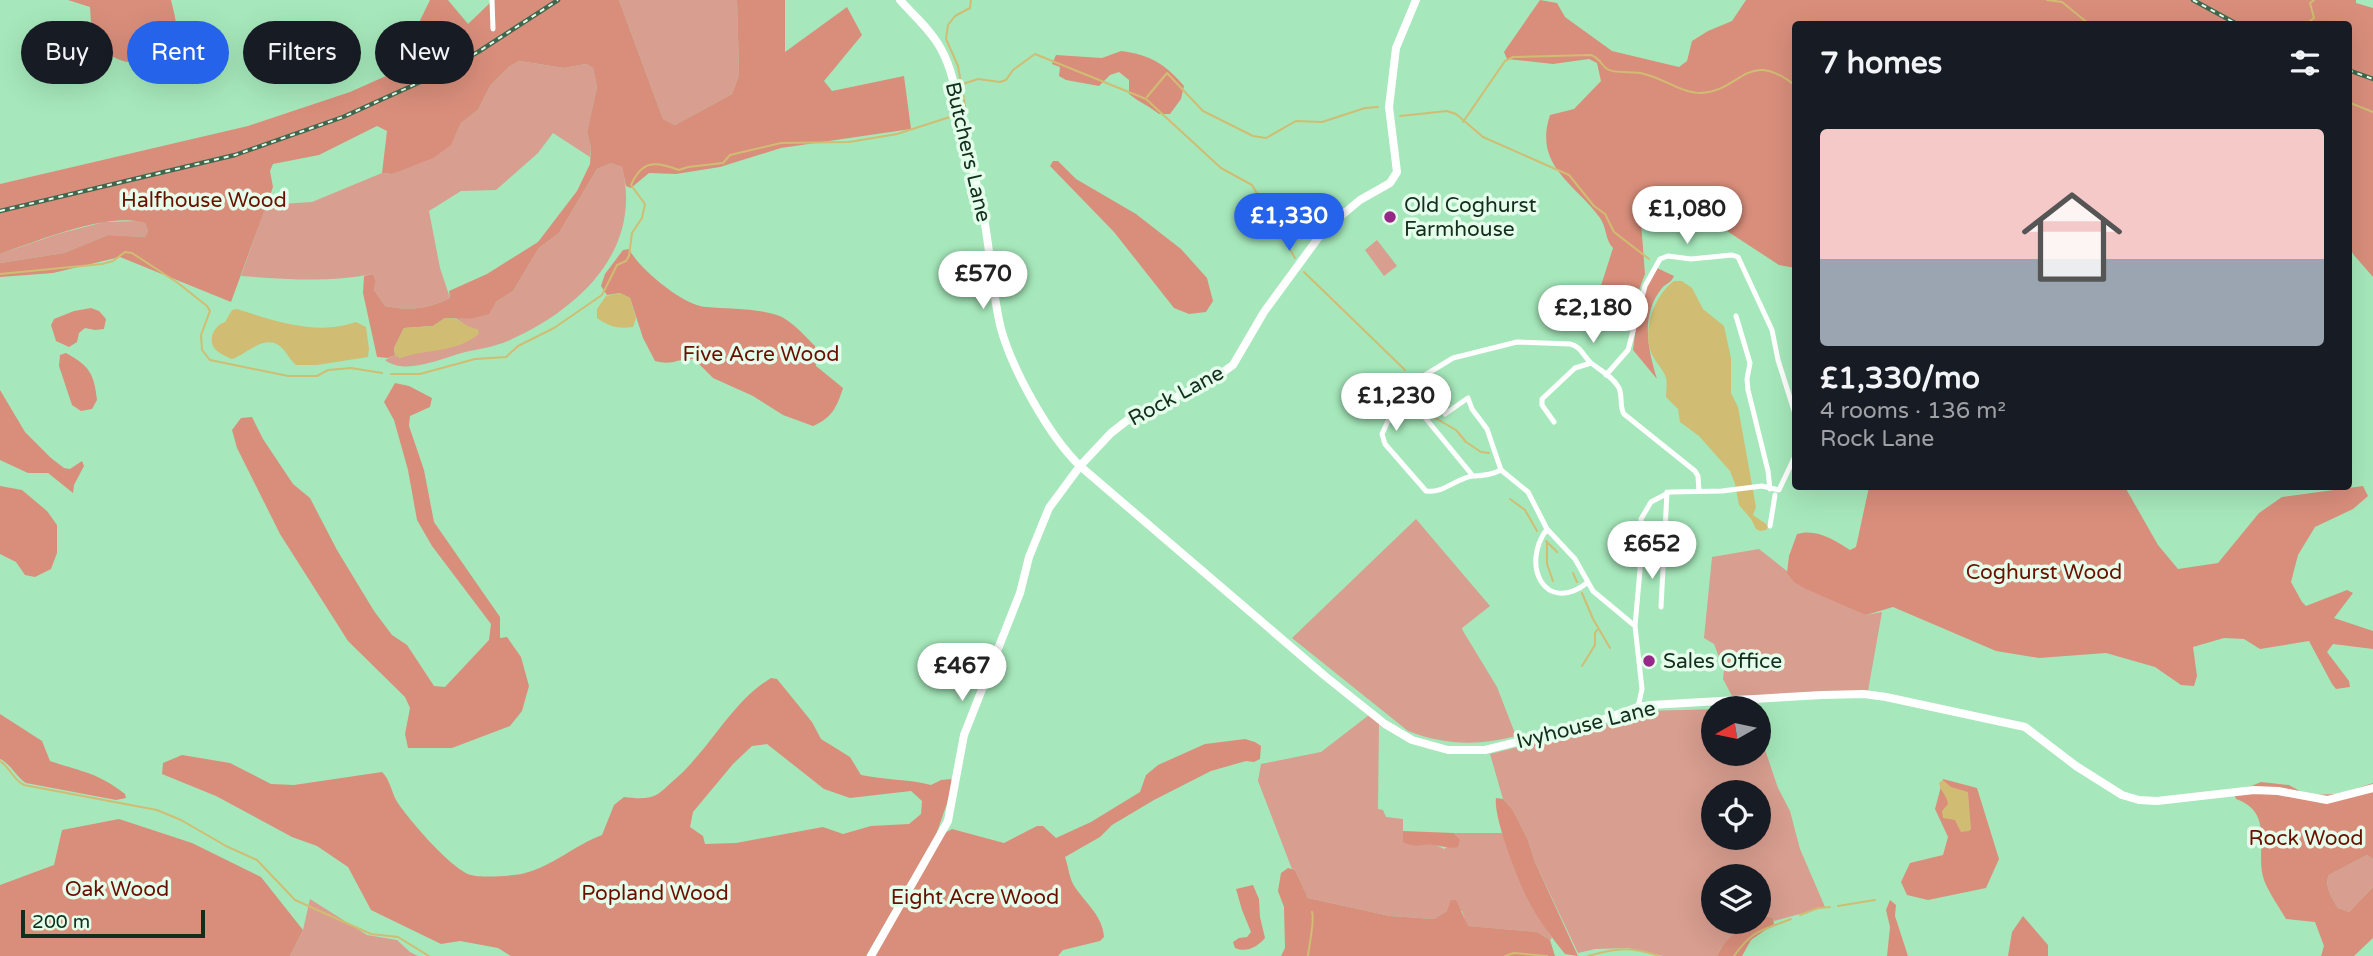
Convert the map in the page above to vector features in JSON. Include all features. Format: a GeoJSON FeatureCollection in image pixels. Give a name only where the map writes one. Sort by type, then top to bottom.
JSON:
{"type":"FeatureCollection","features":[{"type":"Feature","properties":{"kind":"street"},"geometry":{"type":"LineString","coordinates":[[492,0],[493,29]]}},
{"type":"Feature","properties":{"kind":"street","name":"Butchers Lane"},"geometry":{"type":"LineString","coordinates":[[900,0],[940,47],[954,81],[985,220],[993,288],[1002,330],[1013,361],[1050,431],[1066,453],[1080,466]]}},
{"type":"Feature","properties":{"kind":"street","name":"Rock Lane"},"geometry":{"type":"LineString","coordinates":[[871,956],[948,821],[964,735],[1020,593],[1049,508],[1080,466],[1111,433],[1129,419],[1212,380],[1233,365],[1264,312],[1324,230],[1360,201],[1390,183],[1397,172],[1389,107],[1396,48],[1416,0]]}},
{"type":"Feature","properties":{"kind":"street"},"geometry":{"type":"LineString","coordinates":[[1606,375],[1628,350],[1645,286],[1660,259],[1668,256],[1690,259],[1732,255],[1738,257],[1772,330],[1792,404]]}},
{"type":"Feature","properties":{"kind":"street"},"geometry":{"type":"LineString","coordinates":[[1736,316],[1750,363],[1746,379],[1770,489]]}},
{"type":"Feature","properties":{"kind":"street"},"geometry":{"type":"LineString","coordinates":[[1473,476],[1406,390],[1415,379],[1452,358],[1517,342],[1575,345],[1618,387],[1624,414],[1664,449],[1695,471],[1699,491]]}},
{"type":"Feature","properties":{"kind":"street"},"geometry":{"type":"LineString","coordinates":[[1555,422],[1542,405],[1542,398],[1575,368],[1591,363]]}},
{"type":"Feature","properties":{"kind":"street"},"geometry":{"type":"LineString","coordinates":[[1445,414],[1468,398],[1472,409],[1487,429],[1501,470],[1528,492],[1547,529],[1575,559],[1587,583],[1635,626]]}},
{"type":"Feature","properties":{"kind":"street"},"geometry":{"type":"LineString","coordinates":[[1413,402],[1388,421],[1382,434],[1385,444],[1426,491],[1435,493],[1473,476],[1490,475],[1501,470]]}},
{"type":"Feature","properties":{"kind":"street"},"geometry":{"type":"LineString","coordinates":[[1638,707],[1642,689],[1635,626],[1642,517],[1651,502],[1667,492],[1766,486],[1779,490],[1792,463]]}},
{"type":"Feature","properties":{"kind":"street","name":"Ivyhouse Lane"},"geometry":{"type":"LineString","coordinates":[[1080,466],[1325,676],[1385,724],[1412,740],[1455,751],[1485,750],[1593,723],[1651,705],[1864,694],[2025,727],[2076,766],[2122,795],[2140,800],[2157,801],[2254,790],[2278,791],[2327,800],[2373,788]]}},
{"type":"Feature","properties":{"kind":"street"},"geometry":{"type":"LineString","coordinates":[[1661,607],[1667,492]]}},
{"type":"Feature","properties":{"kind":"street"},"geometry":{"type":"LineString","coordinates":[[1770,526],[1775,495]]}},
{"type":"Feature","properties":{"kind":"street"},"geometry":{"type":"LineString","coordinates":[[1547,529],[1539,540],[1534,557],[1537,573],[1543,582],[1550,591],[1558,594],[1581,588],[1587,583]]}},
{"type":"Feature","properties":{"kind":"street"},"geometry":{"type":"LineString","coordinates":[[1642,689],[1651,705]]}},
{"type":"Feature","properties":{"kind":"shaded area"},"geometry":{"type":"Polygon","coordinates":[[[619,0],[737,0],[739,75],[732,94],[675,125],[663,119],[619,0]]]}},
{"type":"Feature","properties":{"kind":"shaded area"},"geometry":{"type":"Polygon","coordinates":[[[519,61],[564,68],[586,64],[593,68],[597,87],[587,132],[590,157],[553,133],[538,153],[496,190],[461,191],[429,211],[440,268],[450,298],[418,308],[385,306],[374,290],[376,281],[373,274],[324,279],[241,276],[266,205],[312,202],[382,173],[392,174],[451,144],[461,123],[478,110],[490,86],[519,61]]]}},
{"type":"Feature","properties":{"kind":"shaded area"},"geometry":{"type":"Polygon","coordinates":[[[611,163],[622,167],[626,197],[623,225],[614,250],[600,273],[581,294],[560,312],[504,343],[421,365],[402,366],[385,360],[395,355],[400,358],[470,328],[455,318],[470,319],[513,291],[539,248],[559,233],[597,169],[611,163]]]}},
{"type":"Feature","properties":{"kind":"shaded area"},"geometry":{"type":"Polygon","coordinates":[[[104,222],[145,223],[148,231],[145,237],[108,235],[64,253],[0,263],[0,254],[58,234],[104,222]]]}},
{"type":"Feature","properties":{"kind":"shaded area"},"geometry":{"type":"Polygon","coordinates":[[[1377,240],[1397,266],[1384,276],[1365,250],[1377,240]]]}},
{"type":"Feature","properties":{"kind":"shaded area"},"geometry":{"type":"Polygon","coordinates":[[[1674,281],[1682,281],[1692,288],[1703,309],[1724,326],[1731,358],[1731,393],[1738,407],[1756,507],[1753,515],[1769,526],[1766,530],[1756,529],[1739,505],[1730,471],[1699,436],[1680,422],[1678,409],[1666,397],[1666,377],[1650,351],[1648,337],[1650,319],[1657,301],[1674,281]]]}},
{"type":"Feature","properties":{"kind":"shaded area"},"geometry":{"type":"Polygon","coordinates":[[[620,293],[630,298],[636,318],[633,327],[614,327],[597,318],[597,309],[606,296],[620,293]]]}},
{"type":"Feature","properties":{"kind":"shaded area"},"geometry":{"type":"Polygon","coordinates":[[[237,309],[281,322],[311,327],[327,328],[356,322],[366,327],[368,357],[317,365],[296,365],[282,348],[270,342],[232,359],[216,350],[212,338],[217,327],[225,322],[232,310],[237,309]]]}},
{"type":"Feature","properties":{"kind":"shaded area"},"geometry":{"type":"Polygon","coordinates":[[[445,318],[455,319],[478,329],[479,334],[451,348],[400,358],[395,355],[394,348],[404,328],[433,326],[445,318]]]}},
{"type":"Feature","properties":{"kind":"shaded area"},"geometry":{"type":"Polygon","coordinates":[[[1416,519],[1490,606],[1462,628],[1497,687],[1516,736],[1474,743],[1435,739],[1408,731],[1292,638],[1416,519]]]}},
{"type":"Feature","properties":{"kind":"shaded area"},"geometry":{"type":"Polygon","coordinates":[[[1759,549],[1797,579],[1866,615],[1882,612],[1868,691],[1732,696],[1723,679],[1724,670],[1714,644],[1704,638],[1712,557],[1759,549]]]}},
{"type":"Feature","properties":{"kind":"shaded area"},"geometry":{"type":"Polygon","coordinates":[[[1701,709],[1701,766],[1771,766],[1790,811],[1800,849],[1825,907],[1774,921],[1771,917],[1771,864],[1701,864],[1701,934],[1737,934],[1720,949],[1717,956],[1663,956],[1628,948],[1595,949],[1578,953],[1535,862],[1528,840],[1513,810],[1503,799],[1490,754],[1617,722],[1643,711],[1701,709]]]}},
{"type":"Feature","properties":{"kind":"shaded area"},"geometry":{"type":"Polygon","coordinates":[[[1369,715],[1379,723],[1378,809],[1383,810],[1386,817],[1403,819],[1403,842],[1436,845],[1444,849],[1460,839],[1454,833],[1503,833],[1529,902],[1552,938],[1550,940],[1537,932],[1467,926],[1462,911],[1447,911],[1434,919],[1390,916],[1308,898],[1295,870],[1292,869],[1258,781],[1261,764],[1321,752],[1369,715]]]}},
{"type":"Feature","properties":{"kind":"shaded area"},"geometry":{"type":"Polygon","coordinates":[[[1943,780],[1951,787],[1968,792],[1969,831],[1961,832],[1955,820],[1943,818],[1942,811],[1948,804],[1939,783],[1943,780]]]}},
{"type":"Feature","properties":{"kind":"shaded area"},"geometry":{"type":"Polygon","coordinates":[[[2367,855],[2373,859],[2373,887],[2349,912],[2338,908],[2328,888],[2329,875],[2367,855]]]}},
{"type":"Feature","properties":{"kind":"shaded area"},"geometry":{"type":"Polygon","coordinates":[[[310,899],[367,935],[397,940],[418,956],[290,956],[303,930],[310,899]]]}},
{"type":"Feature","properties":{"kind":"green space"},"geometry":{"type":"Polygon","coordinates":[[[68,0],[171,0],[175,21],[127,21],[126,62],[113,57],[113,21],[91,21],[90,7],[68,0]]]}},
{"type":"Feature","properties":{"kind":"green space","name":"Halfhouse Wood"},"geometry":{"type":"Polygon","coordinates":[[[430,0],[448,0],[466,21],[420,21],[430,0]]]}},
{"type":"Feature","properties":{"kind":"green space","name":"Halfhouse Wood"},"geometry":{"type":"Polygon","coordinates":[[[493,0],[619,0],[663,119],[675,125],[732,94],[739,75],[737,0],[785,0],[785,52],[847,7],[862,35],[824,81],[832,91],[904,76],[911,129],[781,148],[720,167],[676,174],[649,173],[631,188],[626,186],[622,167],[611,163],[597,169],[559,233],[539,248],[513,291],[496,302],[489,314],[470,319],[445,318],[433,326],[404,328],[394,348],[395,355],[388,358],[377,357],[363,293],[364,276],[373,274],[376,281],[374,290],[385,306],[410,309],[426,307],[450,298],[449,291],[487,274],[538,242],[577,191],[590,164],[591,148],[587,132],[597,87],[593,68],[586,64],[564,68],[519,61],[490,86],[478,110],[461,123],[451,145],[433,158],[392,174],[382,173],[387,131],[377,126],[319,155],[273,164],[270,171],[273,187],[231,302],[120,257],[53,273],[0,277],[0,263],[64,253],[108,235],[145,237],[148,231],[145,223],[112,221],[72,230],[0,254],[0,184],[248,126],[350,92],[375,81],[375,84],[474,84],[474,21],[471,21],[493,0]]]}},
{"type":"Feature","properties":{"kind":"green space"},"geometry":{"type":"Polygon","coordinates":[[[1540,0],[1557,3],[1565,17],[1612,51],[1679,67],[1687,61],[1692,41],[1732,21],[1746,0],[2356,0],[2356,3],[2373,8],[2373,277],[2352,252],[2352,21],[1792,21],[1792,267],[1779,265],[1681,201],[1660,208],[1641,222],[1645,274],[1625,327],[1598,295],[1613,248],[1602,222],[1560,173],[1547,148],[1546,133],[1550,115],[1574,109],[1601,81],[1597,63],[1589,59],[1553,64],[1507,59],[1504,52],[1540,0]]]}},
{"type":"Feature","properties":{"kind":"green space"},"geometry":{"type":"Polygon","coordinates":[[[1121,51],[1157,62],[1184,86],[1181,99],[1170,114],[1159,114],[1129,94],[1129,80],[1119,72],[1110,75],[1099,86],[1066,80],[1059,76],[1060,67],[1052,64],[1056,55],[1102,58],[1121,51]]]}},
{"type":"Feature","properties":{"kind":"green space"},"geometry":{"type":"Polygon","coordinates":[[[1053,161],[1058,161],[1076,179],[1136,214],[1181,249],[1207,278],[1213,301],[1206,312],[1189,314],[1174,308],[1114,232],[1050,166],[1053,161]]]}},
{"type":"Feature","properties":{"kind":"green space","name":"Five Acre Wood"},"geometry":{"type":"Polygon","coordinates":[[[629,249],[652,276],[686,300],[706,307],[768,313],[782,317],[792,324],[815,346],[816,366],[843,388],[833,411],[813,426],[783,415],[753,396],[713,378],[694,359],[666,363],[655,361],[643,338],[630,298],[620,293],[607,295],[601,286],[605,274],[623,250],[629,249]]]}},
{"type":"Feature","properties":{"kind":"green space"},"geometry":{"type":"Polygon","coordinates":[[[1657,268],[1674,276],[1655,298],[1648,321],[1649,344],[1657,379],[1633,350],[1639,301],[1657,268]]]}},
{"type":"Feature","properties":{"kind":"green space"},"geometry":{"type":"Polygon","coordinates":[[[91,308],[99,311],[106,319],[104,329],[85,328],[79,333],[77,342],[69,347],[56,341],[51,325],[54,319],[91,308]]]}},
{"type":"Feature","properties":{"kind":"green space"},"geometry":{"type":"Polygon","coordinates":[[[66,353],[81,362],[92,377],[97,400],[92,409],[81,411],[72,405],[59,366],[60,355],[66,353]]]}},
{"type":"Feature","properties":{"kind":"green space"},"geometry":{"type":"Polygon","coordinates":[[[395,383],[409,386],[432,398],[430,407],[410,416],[409,426],[424,470],[434,522],[500,617],[500,638],[507,637],[521,657],[529,686],[522,711],[510,726],[452,748],[408,748],[405,734],[410,708],[405,697],[348,641],[280,534],[237,448],[232,430],[241,418],[252,417],[263,439],[293,484],[310,498],[337,550],[374,611],[392,635],[407,645],[434,686],[445,687],[489,640],[491,624],[432,546],[417,520],[408,470],[394,420],[384,402],[395,383]]]}},
{"type":"Feature","properties":{"kind":"green space"},"geometry":{"type":"Polygon","coordinates":[[[0,390],[25,432],[51,458],[64,468],[70,469],[82,461],[84,466],[73,493],[48,473],[28,473],[0,460],[0,390]]]}},
{"type":"Feature","properties":{"kind":"green space"},"geometry":{"type":"Polygon","coordinates":[[[0,486],[22,490],[47,511],[57,525],[57,553],[51,569],[35,577],[25,575],[16,562],[0,554],[0,486]]]}},
{"type":"Feature","properties":{"kind":"green space","name":"Coghurst Wood"},"geometry":{"type":"Polygon","coordinates":[[[2363,486],[2368,496],[2353,509],[2315,527],[2298,555],[2291,582],[2306,606],[2347,590],[2353,593],[2334,618],[2373,631],[2373,649],[2333,644],[2327,652],[2349,681],[2350,687],[2336,689],[2309,641],[2260,649],[2244,639],[2224,638],[2193,647],[2197,676],[2194,686],[2181,685],[2155,667],[2106,653],[2039,658],[1996,651],[1893,607],[1866,615],[1806,589],[1794,582],[1787,573],[1789,556],[1797,534],[1818,534],[1850,550],[1856,547],[1868,490],[2127,490],[2158,545],[2178,569],[2218,563],[2259,513],[2282,497],[2352,490],[2352,487],[2363,486]]]}},
{"type":"Feature","properties":{"kind":"green space","name":"Popland Wood"},"geometry":{"type":"Polygon","coordinates":[[[771,678],[777,679],[812,722],[821,739],[850,757],[861,775],[931,785],[951,779],[954,783],[936,835],[866,956],[511,956],[498,948],[460,941],[441,944],[371,910],[348,867],[317,846],[292,837],[216,796],[162,774],[163,763],[182,755],[230,763],[271,784],[294,785],[382,772],[402,808],[430,842],[453,864],[476,876],[514,875],[545,866],[602,835],[614,805],[624,797],[649,798],[660,792],[686,769],[732,713],[771,678]],[[767,744],[752,746],[733,764],[693,812],[690,827],[703,836],[705,844],[736,843],[823,827],[843,834],[871,826],[909,824],[921,814],[922,801],[911,791],[850,798],[824,789],[767,744]]]}},
{"type":"Feature","properties":{"kind":"green space"},"geometry":{"type":"Polygon","coordinates":[[[0,714],[42,741],[50,761],[97,777],[125,794],[126,798],[116,800],[26,783],[0,759],[0,714]]]}},
{"type":"Feature","properties":{"kind":"green space","name":"Eight Acre Wood"},"geometry":{"type":"Polygon","coordinates":[[[1245,739],[1261,746],[1260,759],[1211,771],[1154,800],[1065,857],[1073,884],[1103,929],[1104,937],[1100,941],[1063,950],[1058,956],[874,956],[943,834],[952,829],[1004,843],[1037,826],[1043,826],[1056,838],[1091,822],[1140,792],[1146,775],[1158,765],[1205,744],[1245,739]]]}},
{"type":"Feature","properties":{"kind":"green space"},"geometry":{"type":"Polygon","coordinates":[[[1943,779],[1977,788],[1999,859],[1986,888],[1928,900],[1907,895],[1901,882],[1910,863],[1943,855],[1948,837],[1935,809],[1943,779]]]}},
{"type":"Feature","properties":{"kind":"green space","name":"Rock Wood"},"geometry":{"type":"Polygon","coordinates":[[[2261,782],[2289,785],[2307,795],[2340,794],[2373,783],[2373,859],[2367,855],[2329,875],[2327,883],[2338,908],[2349,912],[2373,887],[2373,938],[2354,956],[2321,956],[2324,946],[2315,922],[2286,919],[2269,890],[2262,869],[2260,823],[2256,813],[2236,799],[2234,793],[2261,782]]]}},
{"type":"Feature","properties":{"kind":"green space"},"geometry":{"type":"Polygon","coordinates":[[[1496,798],[1503,799],[1513,810],[1578,956],[1565,954],[1530,904],[1503,835],[1496,798]]]}},
{"type":"Feature","properties":{"kind":"green space","name":"Oak Wood"},"geometry":{"type":"Polygon","coordinates":[[[119,819],[192,843],[261,877],[303,930],[290,956],[0,956],[0,885],[54,865],[62,830],[119,819]]]}},
{"type":"Feature","properties":{"kind":"green space"},"geometry":{"type":"Polygon","coordinates":[[[1403,831],[1454,833],[1460,839],[1458,847],[1454,848],[1411,845],[1403,842],[1403,831]]]}},
{"type":"Feature","properties":{"kind":"green space"},"geometry":{"type":"Polygon","coordinates":[[[1288,868],[1295,870],[1308,898],[1390,916],[1434,919],[1447,911],[1451,900],[1456,900],[1468,926],[1537,932],[1550,940],[1555,956],[1281,956],[1285,948],[1284,907],[1278,891],[1281,873],[1288,868]]]}},
{"type":"Feature","properties":{"kind":"green space"},"geometry":{"type":"Polygon","coordinates":[[[1253,885],[1259,899],[1265,938],[1252,948],[1244,950],[1235,948],[1233,942],[1247,937],[1251,932],[1236,889],[1253,885]]]}},
{"type":"Feature","properties":{"kind":"green space"},"geometry":{"type":"Polygon","coordinates":[[[1890,900],[1896,905],[1895,916],[1908,956],[1887,956],[1890,927],[1886,910],[1890,900]]]}},
{"type":"Feature","properties":{"kind":"green space"},"geometry":{"type":"Polygon","coordinates":[[[2023,916],[2048,945],[2048,956],[2008,956],[2012,932],[2023,916]]]}},
{"type":"Feature","properties":{"kind":"green space"},"geometry":{"type":"Polygon","coordinates":[[[1734,934],[1760,934],[1751,940],[1742,956],[1717,956],[1734,934]]]}},
{"type":"Feature","properties":{"kind":"waterway"},"geometry":{"type":"LineString","coordinates":[[962,109],[965,106],[958,66],[946,39],[948,25],[955,16],[970,8],[971,0]]}},
{"type":"Feature","properties":{"kind":"waterway"},"geometry":{"type":"LineString","coordinates":[[2047,0],[2062,2],[2085,21]]}},
{"type":"Feature","properties":{"kind":"waterway"},"geometry":{"type":"LineString","coordinates":[[2310,21],[2314,18],[2310,3],[2314,0]]}},
{"type":"Feature","properties":{"kind":"waterway"},"geometry":{"type":"LineString","coordinates":[[963,84],[978,79],[1000,82],[1006,80],[1013,70],[1035,54],[1146,99],[1221,168],[1252,185],[1295,258]]}},
{"type":"Feature","properties":{"kind":"waterway"},"geometry":{"type":"LineString","coordinates":[[1463,122],[1505,61],[1513,57],[1591,55],[1610,71],[1644,74],[1679,88],[1701,93],[1715,91],[1755,71],[1766,70],[1792,83]]}},
{"type":"Feature","properties":{"kind":"waterway"},"geometry":{"type":"LineString","coordinates":[[1147,97],[1167,73],[1203,111],[1253,136],[1266,138],[1296,121],[1322,122],[1365,108],[1378,107]]}},
{"type":"Feature","properties":{"kind":"waterway"},"geometry":{"type":"LineString","coordinates":[[2352,104],[2373,112]]}},
{"type":"Feature","properties":{"kind":"waterway"},"geometry":{"type":"LineString","coordinates":[[1400,116],[1447,111],[1456,114],[1483,137],[1569,175],[1594,206],[1605,214],[1614,232],[1649,259]]}},
{"type":"Feature","properties":{"kind":"waterway"},"geometry":{"type":"LineString","coordinates":[[391,374],[420,374],[475,359],[506,357],[518,346],[554,328],[602,295],[617,265],[626,261],[629,256],[632,233],[642,218],[645,204],[631,185],[645,167],[656,164],[679,170],[723,163],[730,155],[781,143],[849,142],[897,134],[956,115]]}},
{"type":"Feature","properties":{"kind":"waterway"},"geometry":{"type":"LineString","coordinates":[[0,274],[102,264],[113,261],[125,252],[132,253],[207,306],[210,311],[201,335],[202,350],[210,360],[288,376],[317,376],[328,370],[351,368],[382,373]]}},
{"type":"Feature","properties":{"kind":"waterway"},"geometry":{"type":"LineString","coordinates":[[1304,272],[1405,370]]}},
{"type":"Feature","properties":{"kind":"waterway"},"geometry":{"type":"LineString","coordinates":[[1415,388],[1432,416],[1456,430],[1466,442],[1481,452],[1489,453]]}},
{"type":"Feature","properties":{"kind":"waterway"},"geometry":{"type":"LineString","coordinates":[[1510,499],[1525,510],[1537,531]]}},
{"type":"Feature","properties":{"kind":"waterway"},"geometry":{"type":"LineString","coordinates":[[1546,541],[1557,552]]}},
{"type":"Feature","properties":{"kind":"waterway"},"geometry":{"type":"LineString","coordinates":[[1547,542],[1547,564],[1553,581]]}},
{"type":"Feature","properties":{"kind":"waterway"},"geometry":{"type":"LineString","coordinates":[[1573,573],[1577,582]]}},
{"type":"Feature","properties":{"kind":"waterway"},"geometry":{"type":"LineString","coordinates":[[1582,593],[1610,648]]}},
{"type":"Feature","properties":{"kind":"waterway"},"geometry":{"type":"LineString","coordinates":[[1582,666],[1595,645],[1597,630]]}},
{"type":"Feature","properties":{"kind":"waterway"},"geometry":{"type":"LineString","coordinates":[[0,761],[24,785],[157,810],[181,820],[257,860],[295,900],[371,934],[398,937],[429,956]]}},
{"type":"Feature","properties":{"kind":"waterway"},"geometry":{"type":"LineString","coordinates":[[1838,906],[1875,900]]}},
{"type":"Feature","properties":{"kind":"waterway"},"geometry":{"type":"LineString","coordinates":[[1800,915],[1818,908],[1830,907]]}},
{"type":"Feature","properties":{"kind":"waterway"},"geometry":{"type":"LineString","coordinates":[[1308,956],[1312,912]]}},
{"type":"Feature","properties":{"kind":"waterway"},"geometry":{"type":"LineString","coordinates":[[1734,956],[1753,935],[1791,919]]}},
{"type":"Feature","properties":{"kind":"waterway"},"geometry":{"type":"LineString","coordinates":[[1588,956],[1624,949],[1659,956]]}},
{"type":"Feature","properties":{"kind":"waterway"},"geometry":{"type":"LineString","coordinates":[[1505,956],[1514,953],[1547,956]]}},
{"type":"Feature","properties":{"kind":"railway"},"geometry":{"type":"LineString","coordinates":[[0,211],[235,155],[343,117],[438,74],[478,52],[558,0]]}},
{"type":"Feature","properties":{"kind":"railway"},"geometry":{"type":"LineString","coordinates":[[2193,0],[2232,21]]}},
{"type":"Feature","properties":{"kind":"railway"},"geometry":{"type":"LineString","coordinates":[[2352,71],[2373,79]]}},
{"type":"Feature","properties":{"kind":"place","name":"Old Coghurst Farmhouse"},"geometry":{"type":"Point","coordinates":[1390,217]}},
{"type":"Feature","properties":{"kind":"place","name":"Sales Office"},"geometry":{"type":"Point","coordinates":[1649,661]}}]}
